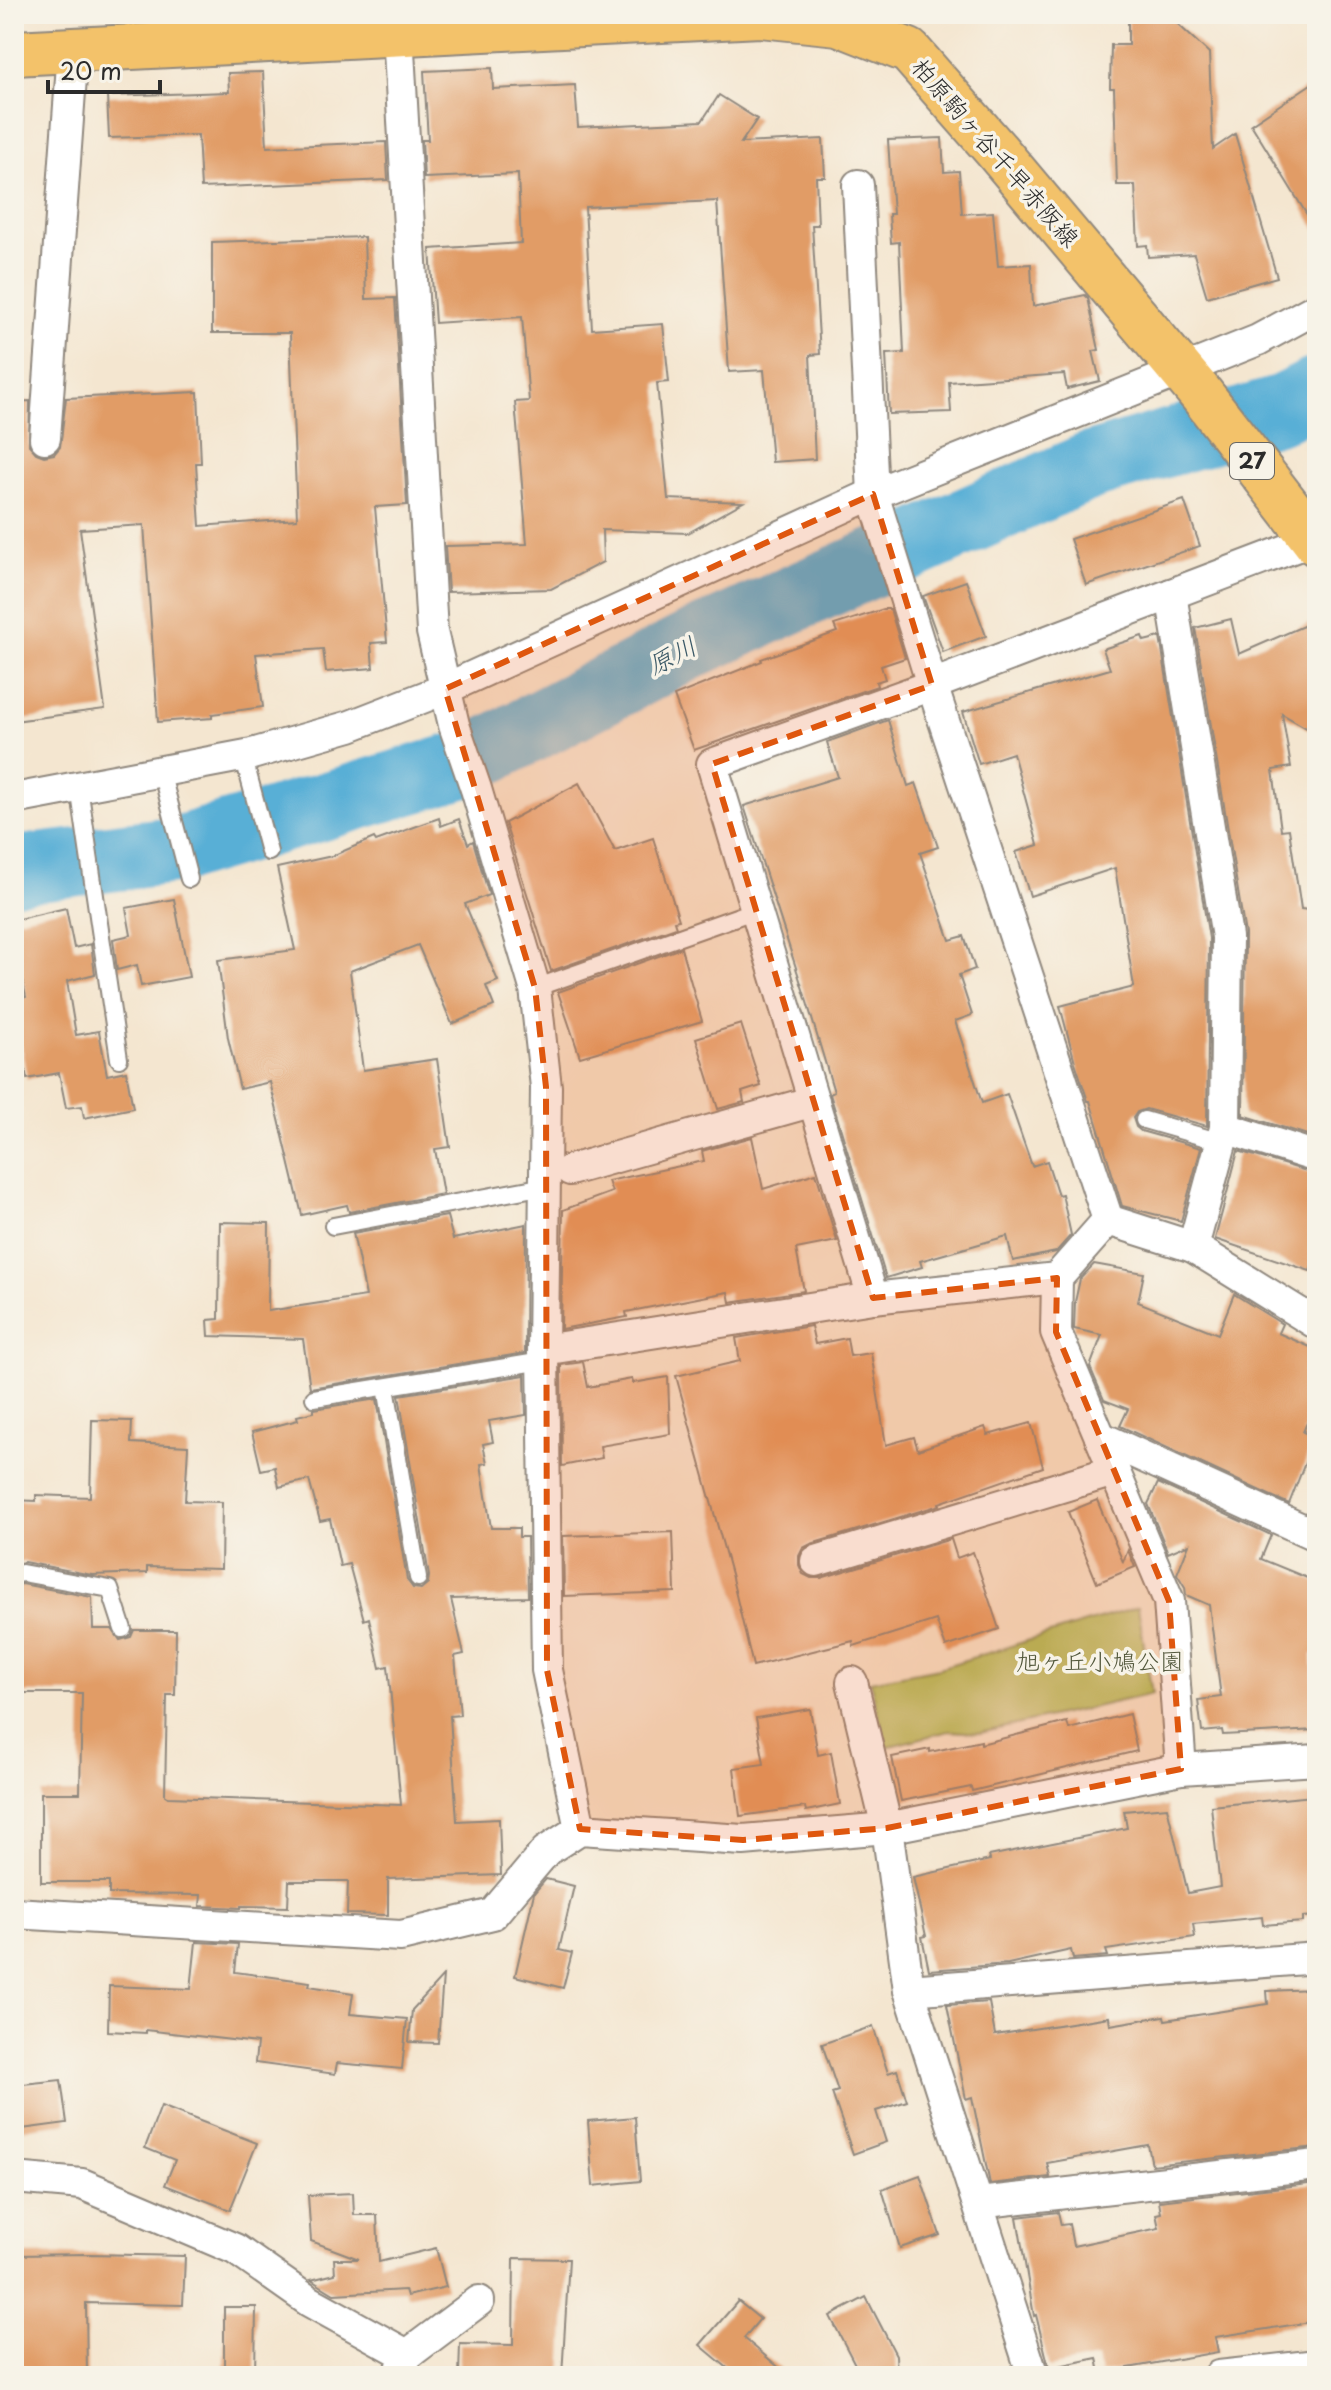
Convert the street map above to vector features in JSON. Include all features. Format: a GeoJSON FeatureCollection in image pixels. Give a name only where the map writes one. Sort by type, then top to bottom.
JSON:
{"type":"FeatureCollection","features":[{"type":"Feature","properties":{"kind":"main road","name":"柏原駒ヶ谷千早赤阪線"},"geometry":{"type":"LineString","coordinates":[[14,53],[398,24],[760,15],[838,23],[909,51],[996,150],[1190,383],[1311,538]]}},
{"type":"Feature","properties":{"kind":"street"},"geometry":{"type":"LineString","coordinates":[[398,24],[432,632],[454,725],[535,988],[546,1087],[543,1355],[547,1670],[580,1829]]}},
{"type":"Feature","properties":{"kind":"street"},"geometry":{"type":"LineString","coordinates":[[45,438],[73,50]]}},
{"type":"Feature","properties":{"kind":"street"},"geometry":{"type":"LineString","coordinates":[[858,185],[873,494],[932,685],[1108,1220]]}},
{"type":"Feature","properties":{"kind":"street"},"geometry":{"type":"LineString","coordinates":[[14,799],[79,787],[164,785],[243,755],[350,726],[445,689],[873,494],[1190,383],[1258,340],[1317,308]]}},
{"type":"Feature","properties":{"kind":"street"},"geometry":{"type":"LineString","coordinates":[[873,1298],[712,764],[932,685],[1311,538]]}},
{"type":"Feature","properties":{"kind":"street"},"geometry":{"type":"LineString","coordinates":[[1171,594],[1227,937],[1223,1135],[1193,1247]]}},
{"type":"Feature","properties":{"kind":"street"},"geometry":{"type":"LineString","coordinates":[[570,1170],[814,1101]]}},
{"type":"Feature","properties":{"kind":"street"},"geometry":{"type":"LineString","coordinates":[[1223,1135],[1317,1157]]}},
{"type":"Feature","properties":{"kind":"street"},"geometry":{"type":"LineString","coordinates":[[1108,1220],[1193,1247],[1317,1324]]}},
{"type":"Feature","properties":{"kind":"street"},"geometry":{"type":"LineString","coordinates":[[1108,1220],[1057,1278],[1056,1332],[1169,1601],[1181,1769]]}},
{"type":"Feature","properties":{"kind":"street"},"geometry":{"type":"LineString","coordinates":[[543,1355],[873,1298],[1057,1278]]}},
{"type":"Feature","properties":{"kind":"street"},"geometry":{"type":"LineString","coordinates":[[1100,1437],[1317,1536]]}},
{"type":"Feature","properties":{"kind":"street"},"geometry":{"type":"LineString","coordinates":[[816,1561],[1114,1471]]}},
{"type":"Feature","properties":{"kind":"street"},"geometry":{"type":"LineString","coordinates":[[852,1682],[887,1828],[909,1990],[1033,2376]]}},
{"type":"Feature","properties":{"kind":"street"},"geometry":{"type":"LineString","coordinates":[[14,1913],[401,1936],[493,1914],[546,1851],[580,1829],[743,1840],[887,1828],[1181,1769],[1317,1760]]}},
{"type":"Feature","properties":{"kind":"street"},"geometry":{"type":"LineString","coordinates":[[909,1990],[1317,1958]]}},
{"type":"Feature","properties":{"kind":"street"},"geometry":{"type":"LineString","coordinates":[[978,2203],[1317,2165]]}},
{"type":"Feature","properties":{"kind":"street"},"geometry":{"type":"LineString","coordinates":[[14,2178],[82,2184],[235,2249],[402,2366],[479,2301]]}},
{"type":"Feature","properties":{"kind":"street"},"geometry":{"type":"LineString","coordinates":[[1219,2376],[1317,2365]]}},
{"type":"Feature","properties":{"kind":"lane"},"geometry":{"type":"LineString","coordinates":[[243,755],[269,852]]}},
{"type":"Feature","properties":{"kind":"lane"},"geometry":{"type":"LineString","coordinates":[[164,785],[189,879]]}},
{"type":"Feature","properties":{"kind":"lane"},"geometry":{"type":"LineString","coordinates":[[79,787],[119,1059]]}},
{"type":"Feature","properties":{"kind":"lane"},"geometry":{"type":"LineString","coordinates":[[535,988],[756,910]]}},
{"type":"Feature","properties":{"kind":"lane"},"geometry":{"type":"LineString","coordinates":[[1144,1120],[1223,1135]]}},
{"type":"Feature","properties":{"kind":"lane"},"geometry":{"type":"LineString","coordinates":[[333,1226],[545,1186]]}},
{"type":"Feature","properties":{"kind":"lane"},"geometry":{"type":"LineString","coordinates":[[314,1398],[386,1387],[543,1355]]}},
{"type":"Feature","properties":{"kind":"lane"},"geometry":{"type":"LineString","coordinates":[[386,1387],[418,1578]]}},
{"type":"Feature","properties":{"kind":"lane"},"geometry":{"type":"LineString","coordinates":[[14,1575],[22,1573],[110,1589],[123,1629]]}},
{"type":"Feature","properties":{"kind":"highlighted area"},"geometry":{"type":"Polygon","coordinates":[[[873,494],[932,685],[712,764],[873,1298],[1057,1278],[1056,1332],[1169,1601],[1181,1769],[887,1828],[743,1840],[580,1829],[547,1670],[546,1087],[535,988],[445,689],[873,494]]]}},
{"type":"Feature","properties":{"kind":"green space","name":"旭ヶ丘小鳩公園"},"geometry":{"type":"Polygon","coordinates":[[[1138,1607],[1152,1694],[980,1733],[949,1731],[886,1747],[870,1681],[939,1668],[1138,1607]]]}},
{"type":"Feature","properties":{"kind":"building"},"geometry":{"type":"Polygon","coordinates":[[[1128,16],[1170,17],[1209,53],[1213,149],[1235,134],[1277,277],[1207,297],[1194,254],[1148,257],[1147,245],[1138,246],[1135,185],[1117,185],[1114,88],[1110,88],[1111,45],[1128,45],[1128,16]]]}},
{"type":"Feature","properties":{"kind":"building"},"geometry":{"type":"Polygon","coordinates":[[[492,68],[493,89],[575,85],[578,127],[702,121],[719,95],[757,119],[741,143],[823,139],[825,177],[816,177],[818,225],[812,225],[820,354],[810,355],[815,459],[772,462],[764,370],[729,372],[717,201],[585,207],[592,329],[663,324],[669,382],[657,383],[668,499],[743,502],[688,533],[602,530],[603,562],[551,589],[448,592],[445,546],[527,544],[515,402],[529,401],[522,317],[435,323],[430,249],[521,243],[518,174],[424,178],[422,140],[428,140],[424,71],[492,68]]]}},
{"type":"Feature","properties":{"kind":"building"},"geometry":{"type":"Polygon","coordinates":[[[263,72],[267,147],[386,142],[388,180],[201,188],[198,135],[109,138],[107,96],[229,92],[228,73],[263,72]]]}},
{"type":"Feature","properties":{"kind":"building"},"geometry":{"type":"Polygon","coordinates":[[[1317,80],[1317,231],[1251,124],[1317,80]]]}},
{"type":"Feature","properties":{"kind":"building"},"geometry":{"type":"Polygon","coordinates":[[[942,138],[944,172],[959,171],[962,214],[993,212],[998,266],[1031,264],[1033,306],[1085,295],[1088,298],[1099,350],[1093,351],[1100,381],[1067,389],[1064,374],[949,382],[951,412],[889,414],[886,354],[904,353],[899,242],[891,243],[889,214],[893,214],[888,140],[942,138]]]}},
{"type":"Feature","properties":{"kind":"building"},"geometry":{"type":"Polygon","coordinates":[[[364,237],[366,299],[395,298],[407,505],[375,507],[387,642],[371,643],[373,668],[326,672],[323,649],[256,654],[263,707],[212,714],[212,718],[158,722],[144,525],[80,529],[105,709],[14,721],[14,402],[30,401],[29,445],[44,456],[54,454],[60,447],[66,398],[198,392],[201,463],[196,463],[200,526],[297,519],[290,333],[212,333],[212,242],[364,237]]]}},
{"type":"Feature","properties":{"kind":"building"},"geometry":{"type":"Polygon","coordinates":[[[1184,500],[1200,546],[1086,585],[1070,539],[1184,500]]]}},
{"type":"Feature","properties":{"kind":"building"},"geometry":{"type":"Polygon","coordinates":[[[966,581],[986,636],[943,652],[923,596],[966,581]]]}},
{"type":"Feature","properties":{"kind":"building"},"geometry":{"type":"Polygon","coordinates":[[[890,609],[905,658],[881,666],[885,679],[876,682],[877,686],[694,750],[674,696],[761,659],[837,632],[834,625],[890,609]]]}},
{"type":"Feature","properties":{"kind":"building"},"geometry":{"type":"Polygon","coordinates":[[[1231,619],[1239,654],[1317,620],[1317,734],[1282,714],[1291,767],[1273,770],[1281,830],[1289,829],[1301,909],[1317,911],[1317,1138],[1243,1115],[1245,934],[1195,628],[1231,619]]]}},
{"type":"Feature","properties":{"kind":"building"},"geometry":{"type":"Polygon","coordinates":[[[1142,636],[1144,641],[1160,637],[1209,938],[1207,1126],[1146,1109],[1137,1112],[1133,1118],[1141,1131],[1201,1148],[1181,1221],[1122,1206],[1060,1006],[1134,987],[1115,868],[1030,896],[1016,852],[1038,845],[1013,753],[979,764],[963,712],[1110,669],[1103,649],[1142,636]]]}},
{"type":"Feature","properties":{"kind":"building"},"geometry":{"type":"Polygon","coordinates":[[[888,720],[908,786],[916,783],[938,847],[920,853],[950,940],[964,936],[975,969],[959,975],[972,1015],[955,1021],[982,1103],[1007,1094],[1032,1166],[1047,1161],[1058,1195],[1062,1194],[1071,1235],[1056,1252],[1013,1261],[1007,1236],[920,1261],[922,1267],[886,1278],[830,1094],[834,1092],[807,1002],[744,806],[838,777],[827,742],[888,720]]]}},
{"type":"Feature","properties":{"kind":"building"},"geometry":{"type":"Polygon","coordinates":[[[579,783],[615,851],[653,838],[679,920],[674,921],[676,927],[551,971],[505,823],[579,783]]]}},
{"type":"Feature","properties":{"kind":"building"},"geometry":{"type":"Polygon","coordinates":[[[439,818],[441,826],[459,819],[468,844],[473,841],[489,895],[465,904],[498,981],[486,986],[494,1006],[452,1024],[418,945],[350,971],[363,1070],[437,1059],[450,1147],[435,1149],[443,1194],[349,1212],[347,1205],[302,1215],[270,1082],[240,1089],[228,1038],[218,960],[295,950],[277,868],[332,856],[374,838],[376,841],[439,818]]]}},
{"type":"Feature","properties":{"kind":"building"},"geometry":{"type":"Polygon","coordinates":[[[174,899],[189,977],[141,986],[137,965],[117,970],[113,939],[131,935],[126,908],[174,899]]]}},
{"type":"Feature","properties":{"kind":"building"},"geometry":{"type":"Polygon","coordinates":[[[66,908],[74,948],[91,944],[95,974],[67,981],[76,1035],[99,1031],[107,1075],[126,1071],[133,1108],[84,1118],[82,1106],[66,1108],[59,1073],[27,1079],[19,1035],[14,1036],[14,999],[26,997],[14,941],[14,920],[66,908]]]}},
{"type":"Feature","properties":{"kind":"building"},"geometry":{"type":"Polygon","coordinates":[[[681,948],[702,1021],[580,1057],[558,992],[681,948]]]}},
{"type":"Feature","properties":{"kind":"building"},"geometry":{"type":"Polygon","coordinates":[[[741,1024],[761,1086],[742,1092],[744,1102],[718,1109],[696,1038],[741,1024]]]}},
{"type":"Feature","properties":{"kind":"building"},"geometry":{"type":"Polygon","coordinates":[[[752,1137],[763,1189],[816,1173],[837,1241],[796,1249],[804,1291],[730,1302],[728,1292],[626,1312],[627,1317],[561,1329],[563,1210],[612,1192],[608,1181],[704,1161],[702,1151],[752,1137]]]}},
{"type":"Feature","properties":{"kind":"building"},"geometry":{"type":"Polygon","coordinates":[[[1238,1151],[1317,1174],[1317,1257],[1310,1271],[1215,1239],[1238,1151]]]}},
{"type":"Feature","properties":{"kind":"building"},"geometry":{"type":"Polygon","coordinates":[[[447,1216],[453,1239],[526,1224],[525,1353],[310,1388],[303,1339],[209,1336],[208,1320],[219,1319],[220,1222],[269,1223],[268,1311],[366,1296],[353,1233],[447,1216]]]}},
{"type":"Feature","properties":{"kind":"building"},"geometry":{"type":"Polygon","coordinates":[[[1094,1264],[1144,1273],[1138,1302],[1218,1334],[1234,1294],[1282,1324],[1278,1333],[1317,1350],[1317,1400],[1303,1432],[1315,1437],[1289,1504],[1120,1426],[1128,1409],[1104,1400],[1090,1367],[1102,1335],[1074,1329],[1080,1279],[1094,1264]]]}},
{"type":"Feature","properties":{"kind":"building"},"geometry":{"type":"Polygon","coordinates":[[[811,1326],[815,1344],[847,1338],[850,1356],[871,1353],[886,1445],[914,1437],[918,1450],[985,1427],[988,1435],[1031,1423],[1043,1467],[940,1505],[811,1544],[803,1548],[799,1556],[803,1574],[821,1578],[951,1539],[957,1558],[973,1552],[999,1629],[946,1647],[936,1620],[854,1646],[853,1641],[753,1666],[676,1376],[740,1361],[736,1338],[811,1326]]]}},
{"type":"Feature","properties":{"kind":"building"},"geometry":{"type":"Polygon","coordinates":[[[583,1362],[588,1387],[632,1379],[633,1383],[668,1377],[670,1434],[600,1446],[602,1458],[562,1466],[561,1365],[583,1362]]]}},
{"type":"Feature","properties":{"kind":"building"},"geometry":{"type":"Polygon","coordinates":[[[525,1375],[526,1415],[489,1421],[493,1442],[483,1444],[487,1463],[481,1464],[491,1528],[519,1528],[519,1537],[527,1537],[528,1597],[451,1599],[464,1654],[455,1656],[460,1715],[450,1716],[457,1821],[499,1819],[501,1875],[388,1879],[388,1915],[347,1914],[348,1881],[289,1881],[288,1907],[241,1908],[200,1906],[201,1895],[109,1894],[109,1882],[41,1882],[41,1793],[80,1793],[82,1693],[14,1693],[14,1586],[22,1584],[92,1597],[93,1629],[112,1629],[120,1640],[131,1637],[134,1630],[176,1630],[175,1695],[167,1695],[165,1795],[168,1797],[401,1805],[388,1666],[380,1668],[369,1618],[364,1620],[349,1564],[340,1566],[330,1519],[320,1521],[309,1480],[279,1487],[275,1467],[261,1470],[252,1432],[298,1420],[297,1416],[314,1412],[314,1409],[377,1399],[407,1580],[413,1588],[421,1589],[428,1583],[429,1576],[399,1395],[525,1375]]]}},
{"type":"Feature","properties":{"kind":"building"},"geometry":{"type":"Polygon","coordinates":[[[92,1420],[132,1421],[131,1443],[188,1446],[185,1501],[222,1502],[221,1569],[147,1567],[147,1573],[92,1575],[24,1562],[14,1564],[14,1500],[36,1501],[36,1495],[90,1497],[92,1420]]]}},
{"type":"Feature","properties":{"kind":"building"},"geometry":{"type":"Polygon","coordinates":[[[1158,1483],[1271,1535],[1261,1559],[1317,1582],[1317,1656],[1312,1654],[1316,1730],[1223,1735],[1222,1730],[1202,1732],[1198,1700],[1221,1697],[1209,1605],[1186,1595],[1177,1574],[1189,1544],[1168,1553],[1148,1504],[1158,1483]]]}},
{"type":"Feature","properties":{"kind":"building"},"geometry":{"type":"Polygon","coordinates":[[[1097,1500],[1123,1562],[1128,1550],[1135,1567],[1097,1583],[1068,1512],[1097,1500]]]}},
{"type":"Feature","properties":{"kind":"building"},"geometry":{"type":"Polygon","coordinates":[[[673,1532],[675,1592],[564,1596],[563,1536],[673,1532]]]}},
{"type":"Feature","properties":{"kind":"building"},"geometry":{"type":"Polygon","coordinates":[[[810,1709],[818,1755],[831,1752],[840,1804],[806,1811],[805,1807],[740,1816],[734,1768],[764,1764],[756,1718],[810,1709]]]}},
{"type":"Feature","properties":{"kind":"building"},"geometry":{"type":"Polygon","coordinates":[[[1129,1714],[1137,1751],[972,1791],[971,1787],[901,1801],[892,1757],[981,1741],[981,1744],[1067,1722],[1069,1729],[1129,1714]]]}},
{"type":"Feature","properties":{"kind":"building"},"geometry":{"type":"Polygon","coordinates":[[[1313,1796],[1317,1841],[1317,1916],[1303,1917],[1303,1922],[1263,1925],[1262,1917],[1193,1924],[1195,1937],[1106,1950],[1108,1956],[1073,1959],[1071,1950],[1008,1964],[929,1970],[922,1937],[926,1936],[913,1877],[990,1860],[989,1856],[1127,1828],[1124,1811],[1167,1807],[1188,1893],[1220,1887],[1211,1806],[1313,1796]]]}},
{"type":"Feature","properties":{"kind":"building"},"geometry":{"type":"Polygon","coordinates":[[[546,1879],[574,1886],[559,1950],[572,1953],[563,1988],[515,1976],[534,1893],[546,1879]]]}},
{"type":"Feature","properties":{"kind":"building"},"geometry":{"type":"Polygon","coordinates":[[[196,1942],[238,1944],[235,1972],[310,1982],[309,1986],[353,1993],[350,2014],[407,2019],[402,2069],[337,2063],[335,2074],[255,2063],[257,2043],[146,2030],[146,2033],[108,2031],[109,1986],[191,1989],[196,1942]]]}},
{"type":"Feature","properties":{"kind":"building"},"geometry":{"type":"Polygon","coordinates":[[[443,1976],[438,2043],[409,2042],[412,2010],[443,1976]]]}},
{"type":"Feature","properties":{"kind":"building"},"geometry":{"type":"Polygon","coordinates":[[[1314,1989],[1317,2147],[1152,2165],[1148,2145],[1047,2163],[1050,2177],[990,2184],[972,2097],[966,2099],[947,2005],[989,2002],[995,2035],[1109,2017],[1110,2025],[1164,2016],[1165,2020],[1268,2004],[1267,1991],[1314,1989]]]}},
{"type":"Feature","properties":{"kind":"building"},"geometry":{"type":"Polygon","coordinates":[[[873,2026],[888,2073],[897,2070],[907,2101],[876,2111],[886,2142],[853,2154],[832,2093],[838,2091],[822,2044],[873,2026]]]}},
{"type":"Feature","properties":{"kind":"building"},"geometry":{"type":"Polygon","coordinates":[[[61,2080],[67,2123],[14,2130],[14,2085],[61,2080]]]}},
{"type":"Feature","properties":{"kind":"building"},"geometry":{"type":"Polygon","coordinates":[[[161,2106],[257,2143],[230,2210],[165,2185],[175,2160],[145,2148],[161,2106]]]}},
{"type":"Feature","properties":{"kind":"building"},"geometry":{"type":"Polygon","coordinates":[[[635,2117],[640,2181],[593,2186],[588,2121],[635,2117]]]}},
{"type":"Feature","properties":{"kind":"building"},"geometry":{"type":"Polygon","coordinates":[[[920,2175],[940,2235],[900,2248],[882,2189],[920,2175]]]}},
{"type":"Feature","properties":{"kind":"building"},"geometry":{"type":"Polygon","coordinates":[[[1317,2183],[1317,2321],[1215,2337],[1218,2352],[1100,2373],[1097,2358],[1049,2368],[1034,2316],[1017,2217],[1058,2212],[1061,2225],[1069,2224],[1073,2246],[1159,2228],[1156,2214],[1161,2213],[1159,2201],[1317,2183]]]}},
{"type":"Feature","properties":{"kind":"building"},"geometry":{"type":"Polygon","coordinates":[[[353,2193],[354,2215],[377,2215],[379,2262],[436,2248],[446,2287],[407,2296],[405,2290],[334,2294],[311,2280],[335,2274],[334,2259],[359,2259],[311,2241],[308,2195],[353,2193]]]}},
{"type":"Feature","properties":{"kind":"building"},"geometry":{"type":"Polygon","coordinates":[[[14,2255],[185,2256],[183,2305],[86,2303],[87,2376],[14,2376],[14,2255]]]}},
{"type":"Feature","properties":{"kind":"building"},"geometry":{"type":"Polygon","coordinates":[[[514,2258],[569,2259],[562,2376],[459,2376],[460,2344],[513,2345],[514,2258]]]}},
{"type":"Feature","properties":{"kind":"building"},"geometry":{"type":"Polygon","coordinates":[[[866,2297],[896,2355],[897,2376],[861,2376],[830,2316],[866,2297]]]}},
{"type":"Feature","properties":{"kind":"building"},"geometry":{"type":"Polygon","coordinates":[[[738,2301],[760,2319],[744,2338],[789,2376],[737,2376],[700,2345],[738,2301]]]}},
{"type":"Feature","properties":{"kind":"building"},"geometry":{"type":"Polygon","coordinates":[[[224,2307],[256,2307],[255,2376],[224,2376],[224,2307]]]}},
{"type":"Feature","properties":{"kind":"waterway","name":"原川"},"geometry":{"type":"LineString","coordinates":[[14,870],[181,849],[461,765],[695,643],[1090,466],[1279,410],[1317,391]]}}]}
